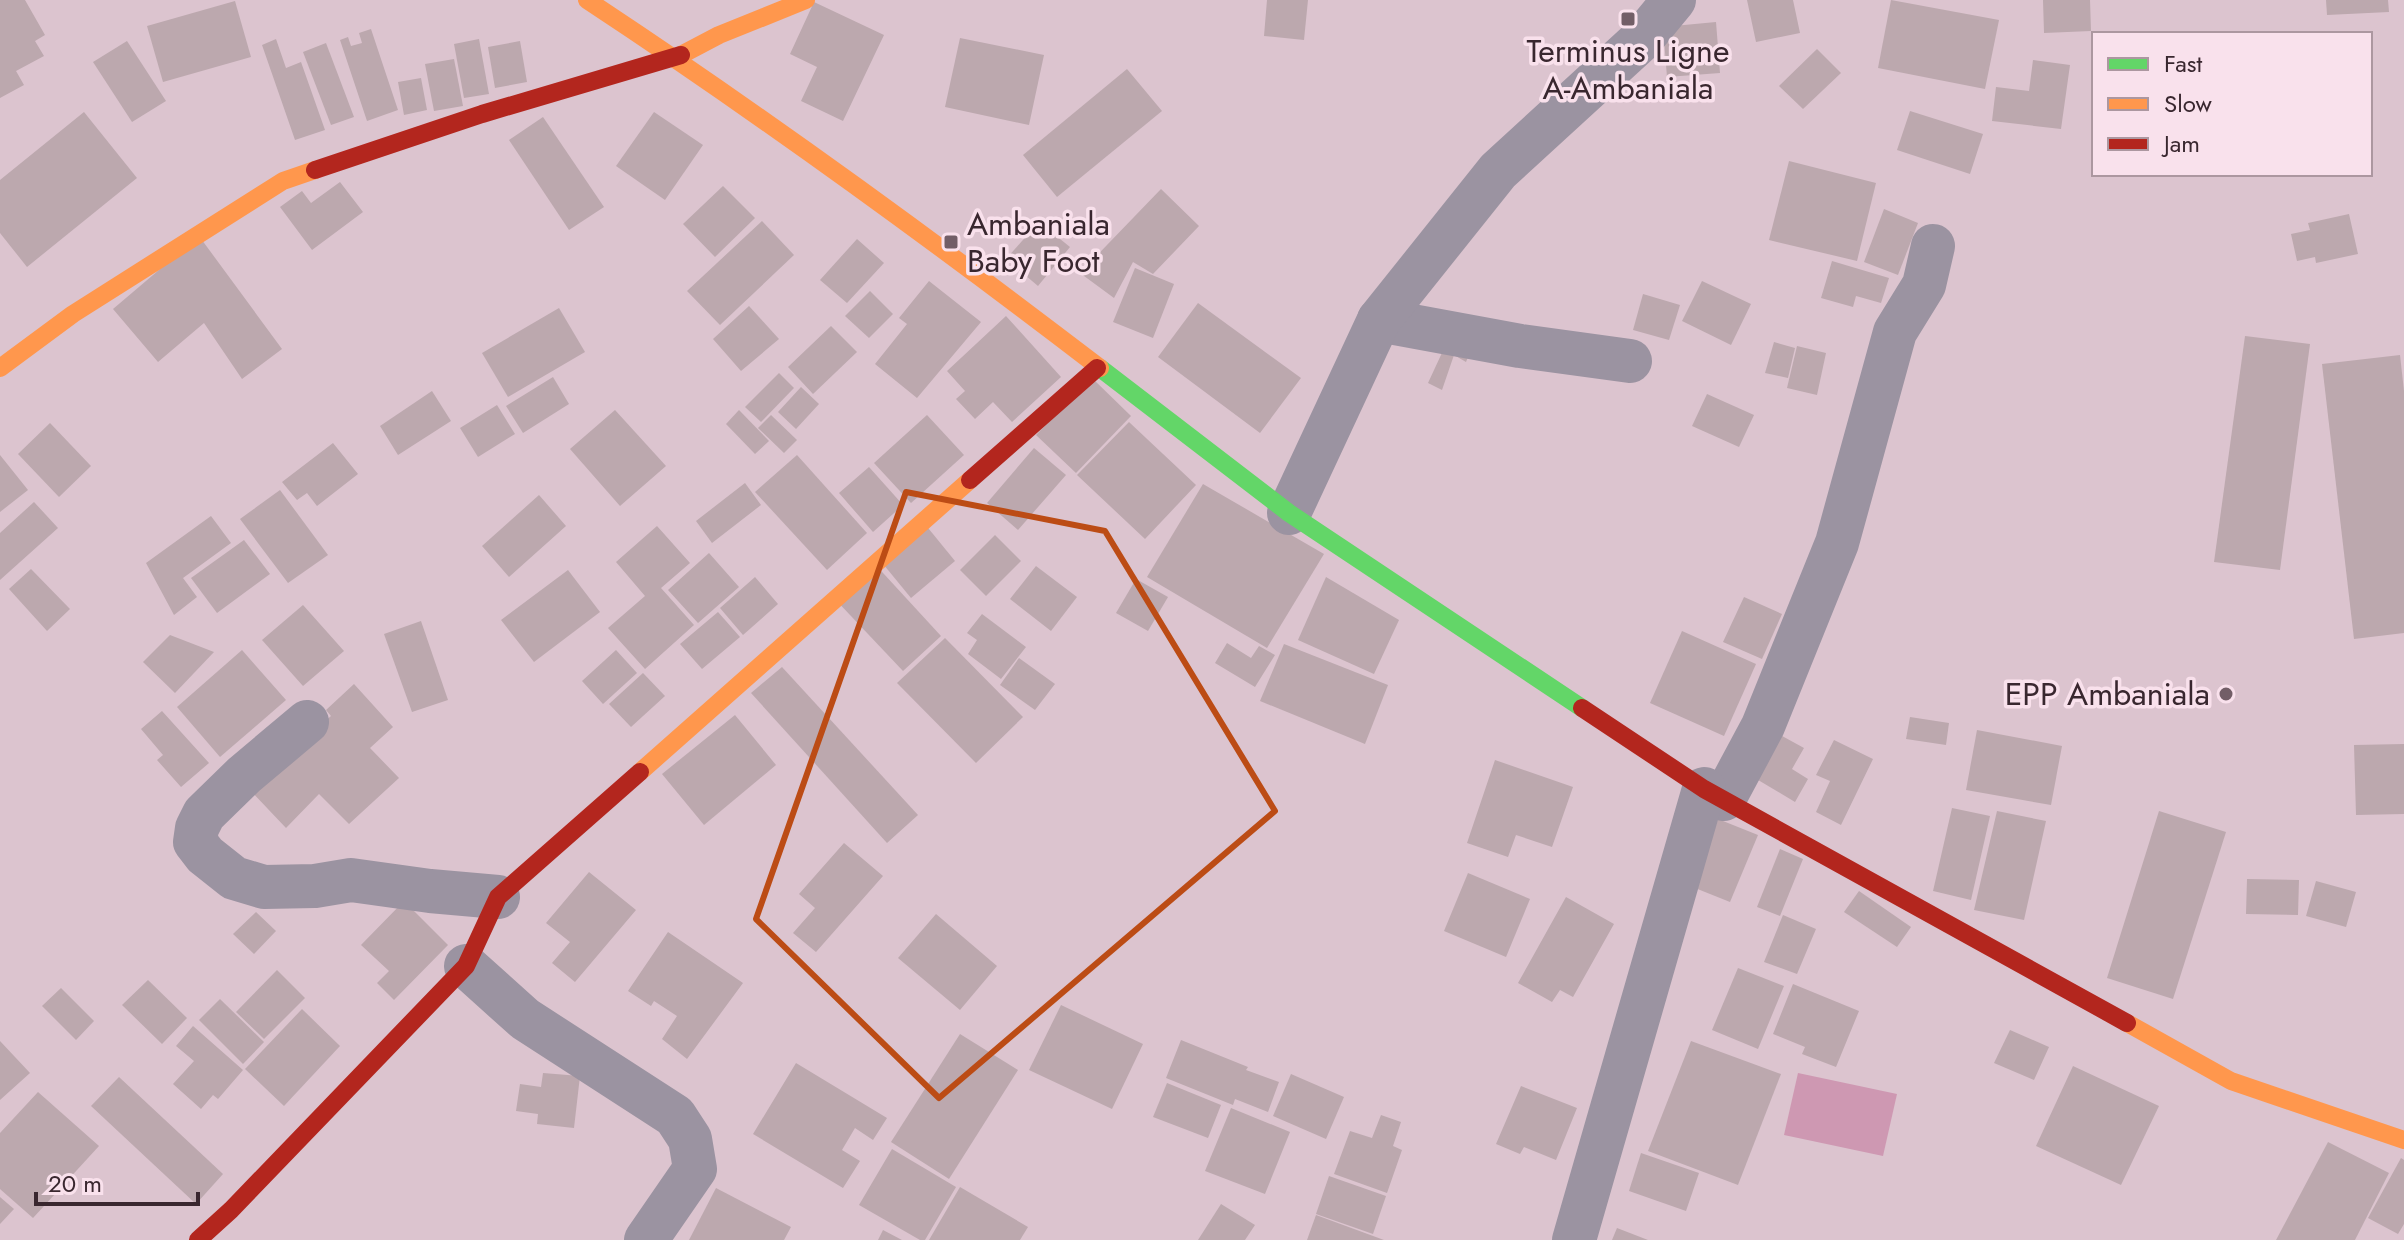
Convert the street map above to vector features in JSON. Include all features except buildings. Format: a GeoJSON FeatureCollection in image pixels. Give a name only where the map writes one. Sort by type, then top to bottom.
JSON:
{"type":"FeatureCollection","features":[{"type":"Feature","properties":{"kind":"street"},"geometry":{"type":"LineString","coordinates":[[587,0],[675,58],[994,287],[1289,513],[1714,794],[2231,1081],[2404,1140]]}},
{"type":"Feature","properties":{"kind":"street"},"geometry":{"type":"LineString","coordinates":[[0,368],[73,314],[283,181],[482,114],[675,58],[719,35],[806,0]]}},
{"type":"Feature","properties":{"kind":"street"},"geometry":{"type":"LineString","coordinates":[[1289,513],[1379,320],[1498,171],[1641,40],[1674,0]]}},
{"type":"Feature","properties":{"kind":"street"},"geometry":{"type":"LineString","coordinates":[[1574,1240],[1714,794],[1763,726],[1837,543],[1895,332],[1924,285],[1933,246]]}},
{"type":"Feature","properties":{"kind":"street"},"geometry":{"type":"LineString","coordinates":[[1379,320],[1520,346],[1630,361]]}},
{"type":"Feature","properties":{"kind":"street"},"geometry":{"type":"LineString","coordinates":[[198,1240],[231,1210],[466,966],[498,897],[1097,368]]}},
{"type":"Feature","properties":{"kind":"street"},"geometry":{"type":"LineString","coordinates":[[307,722],[244,775],[204,814],[195,842],[205,855],[234,878],[264,887],[315,886],[351,880],[498,897]]}},
{"type":"Feature","properties":{"kind":"street"},"geometry":{"type":"LineString","coordinates":[[466,966],[525,1019],[675,1116],[690,1139],[695,1169],[646,1240]]}},
{"type":"Feature","properties":{"kind":"highlighted area"},"geometry":{"type":"Polygon","coordinates":[[[906,492],[1105,531],[1275,811],[939,1098],[756,919],[906,492]]]}},
{"type":"Feature","properties":{"kind":"shaded area"},"geometry":{"type":"Polygon","coordinates":[[[1798,1073],[1897,1094],[1883,1156],[1784,1135],[1798,1073]]]}},
{"type":"Feature","properties":{"kind":"traffic: fast"},"geometry":{"type":"LineString","coordinates":[[1100,368],[1289,513],[1582,708]]}},
{"type":"Feature","properties":{"kind":"traffic: slow"},"geometry":{"type":"LineString","coordinates":[[587,0],[847,180],[1100,368]]}},
{"type":"Feature","properties":{"kind":"traffic: slow"},"geometry":{"type":"LineString","coordinates":[[681,55],[719,35],[806,0]]}},
{"type":"Feature","properties":{"kind":"traffic: slow"},"geometry":{"type":"LineString","coordinates":[[0,368],[73,314],[283,181],[315,170]]}},
{"type":"Feature","properties":{"kind":"traffic: slow"},"geometry":{"type":"LineString","coordinates":[[640,772],[970,480]]}},
{"type":"Feature","properties":{"kind":"traffic: slow"},"geometry":{"type":"LineString","coordinates":[[2127,1023],[2231,1081],[2404,1140]]}},
{"type":"Feature","properties":{"kind":"traffic: jam"},"geometry":{"type":"LineString","coordinates":[[315,170],[482,114],[681,55]]}},
{"type":"Feature","properties":{"kind":"traffic: jam"},"geometry":{"type":"LineString","coordinates":[[970,480],[1097,368]]}},
{"type":"Feature","properties":{"kind":"traffic: jam"},"geometry":{"type":"LineString","coordinates":[[1582,708],[1704,789],[2127,1023]]}},
{"type":"Feature","properties":{"kind":"traffic: jam"},"geometry":{"type":"LineString","coordinates":[[198,1240],[231,1210],[466,966],[498,897],[640,772]]}},
{"type":"Feature","properties":{"kind":"place","name":"Terminus Ligne A-Ambaniala"},"geometry":{"type":"Point","coordinates":[1628,19]}},
{"type":"Feature","properties":{"kind":"place","name":"Ambaniala Baby Foot"},"geometry":{"type":"Point","coordinates":[951,242]}},
{"type":"Feature","properties":{"kind":"place","name":"EPP Ambaniala"},"geometry":{"type":"Point","coordinates":[2226,694]}}]}
